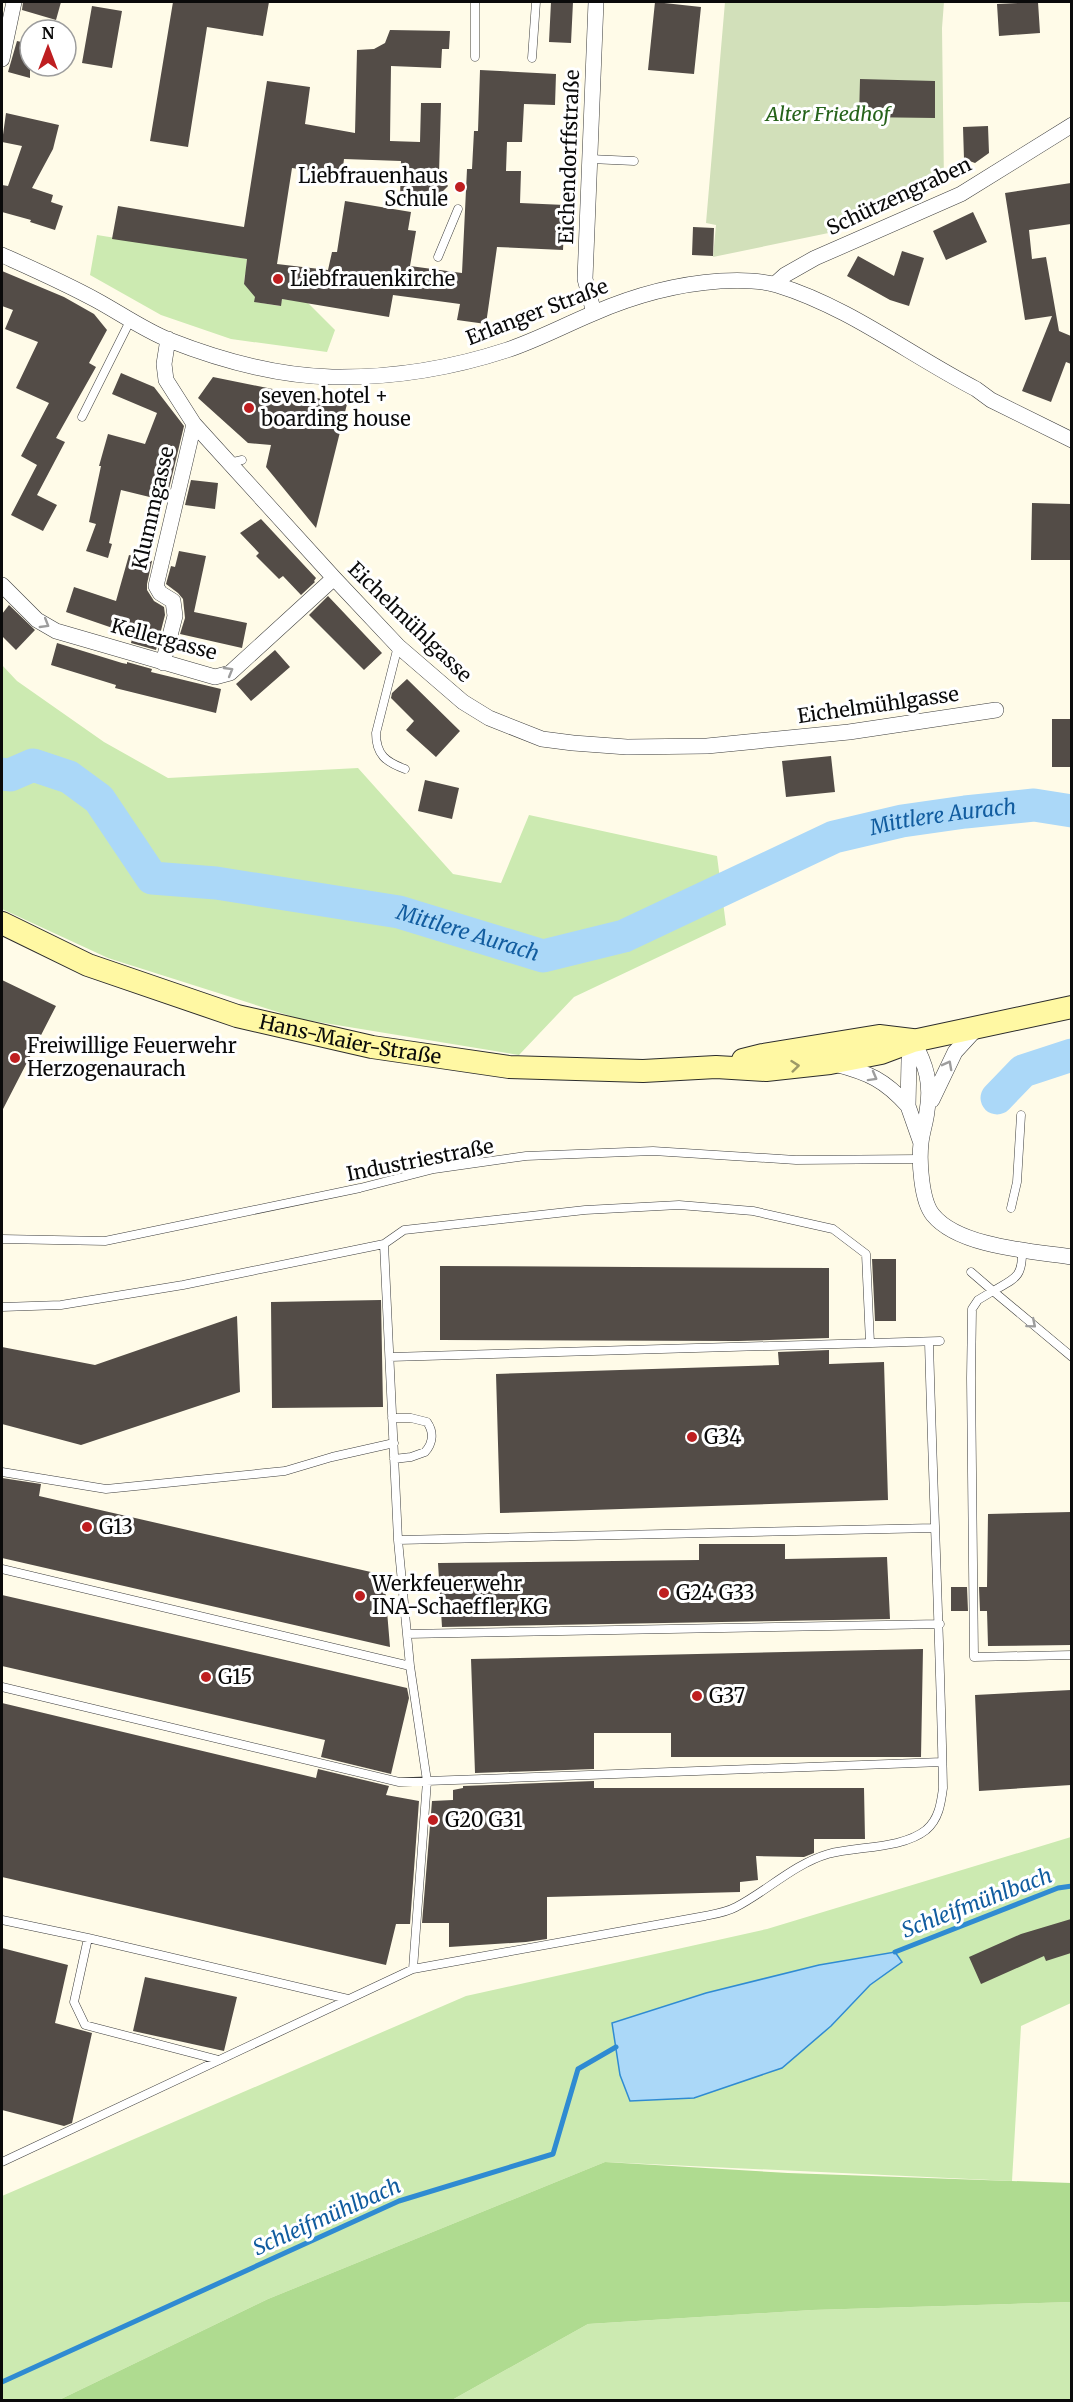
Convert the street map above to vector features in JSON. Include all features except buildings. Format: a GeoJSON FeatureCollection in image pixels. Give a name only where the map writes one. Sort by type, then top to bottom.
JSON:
{"type":"FeatureCollection","features":[{"type":"Feature","properties":{"kind":"street","name":"Eichendorffstraße"},"geometry":{"type":"LineString","coordinates":[[594,313],[585,279],[596,2]]}},
{"type":"Feature","properties":{"kind":"street"},"geometry":{"type":"LineString","coordinates":[[2,60],[9,6]]}},
{"type":"Feature","properties":{"kind":"street","name":"Schützengraben"},"geometry":{"type":"LineString","coordinates":[[775,284],[785,275],[815,258],[962,194],[1071,125]]}},
{"type":"Feature","properties":{"kind":"street","name":"Erlanger Straße"},"geometry":{"type":"LineString","coordinates":[[2,255],[66,284],[168,339],[237,362],[286,374],[331,377],[374,376],[468,361],[507,350],[642,295],[683,286],[737,280],[775,284],[819,302],[858,322],[976,389],[991,400],[1071,440]]}},
{"type":"Feature","properties":{"kind":"street","name":"Eichelmühlgasse"},"geometry":{"type":"LineString","coordinates":[[168,339],[164,364],[165,380],[194,424],[236,462],[334,578],[398,646],[463,702],[489,718],[542,739],[627,747],[706,746],[849,732],[996,710]]}},
{"type":"Feature","properties":{"kind":"street","name":"Klummgasse"},"geometry":{"type":"LineString","coordinates":[[163,663],[176,610],[172,601],[160,593],[156,586],[194,424]]}},
{"type":"Feature","properties":{"kind":"street","name":"Kellergasse"},"geometry":{"type":"LineString","coordinates":[[2,585],[38,620],[56,631],[215,678],[230,673],[334,578]]}},
{"type":"Feature","properties":{"kind":"street","name":"Hans-Maier-Straße"},"geometry":{"type":"LineString","coordinates":[[2,923],[88,965],[237,1016],[372,1047],[508,1068],[643,1071],[716,1068],[766,1070],[830,1063],[881,1053],[913,1041],[1071,1007]]}},
{"type":"Feature","properties":{"kind":"street"},"geometry":{"type":"LineString","coordinates":[[978,1027],[955,1052],[928,1111],[921,1143],[921,1159],[922,1177],[931,1214],[955,1232],[973,1239],[1071,1257]]}},
{"type":"Feature","properties":{"kind":"street","name":"Hans-Maier-Straße"},"geometry":{"type":"LineString","coordinates":[[716,1068],[763,1055],[879,1036],[913,1041]]}},
{"type":"Feature","properties":{"kind":"street"},"geometry":{"type":"LineString","coordinates":[[913,1041],[928,1074],[928,1111]]}},
{"type":"Feature","properties":{"kind":"street"},"geometry":{"type":"LineString","coordinates":[[913,1041],[909,1059],[908,1106],[921,1143]]}},
{"type":"Feature","properties":{"kind":"street"},"geometry":{"type":"LineString","coordinates":[[830,1063],[865,1072],[880,1080],[908,1106]]}},
{"type":"Feature","properties":{"kind":"lane"},"geometry":{"type":"LineString","coordinates":[[475,2],[475,57]]}},
{"type":"Feature","properties":{"kind":"lane"},"geometry":{"type":"LineString","coordinates":[[532,58],[536,2]]}},
{"type":"Feature","properties":{"kind":"lane"},"geometry":{"type":"LineString","coordinates":[[590,159],[634,161]]}},
{"type":"Feature","properties":{"kind":"lane"},"geometry":{"type":"LineString","coordinates":[[438,256],[458,209]]}},
{"type":"Feature","properties":{"kind":"lane"},"geometry":{"type":"LineString","coordinates":[[82,417],[131,319]]}},
{"type":"Feature","properties":{"kind":"lane"},"geometry":{"type":"LineString","coordinates":[[398,646],[376,733],[376,744],[381,756],[388,763],[405,769]]}},
{"type":"Feature","properties":{"kind":"lane"},"geometry":{"type":"LineString","coordinates":[[1011,1208],[1017,1182],[1022,1115]]}},
{"type":"Feature","properties":{"kind":"lane","name":"Industriestraße"},"geometry":{"type":"LineString","coordinates":[[2,1239],[105,1241],[360,1188],[434,1169],[526,1156],[653,1151],[796,1160],[921,1159]]}},
{"type":"Feature","properties":{"kind":"lane"},"geometry":{"type":"LineString","coordinates":[[2,1306],[61,1305],[183,1285],[384,1244],[404,1230],[585,1210],[679,1205],[753,1211],[833,1229],[866,1254],[870,1343]]}},
{"type":"Feature","properties":{"kind":"lane"},"geometry":{"type":"LineString","coordinates":[[384,1244],[398,1540],[410,1666],[427,1781],[413,1969]]}},
{"type":"Feature","properties":{"kind":"lane"},"geometry":{"type":"LineString","coordinates":[[1022,1249],[1022,1269],[1018,1277],[978,1300],[972,1309],[974,1657],[1071,1655]]}},
{"type":"Feature","properties":{"kind":"lane"},"geometry":{"type":"LineString","coordinates":[[971,1272],[1071,1357]]}},
{"type":"Feature","properties":{"kind":"lane"},"geometry":{"type":"LineString","coordinates":[[390,1357],[940,1341]]}},
{"type":"Feature","properties":{"kind":"lane"},"geometry":{"type":"LineString","coordinates":[[2,2162],[413,1969],[705,1917],[735,1908],[783,1878],[827,1855],[888,1844],[926,1830],[934,1821],[940,1806],[943,1788],[940,1624],[934,1528],[929,1342]]}},
{"type":"Feature","properties":{"kind":"lane"},"geometry":{"type":"LineString","coordinates":[[392,1418],[419,1419],[427,1422],[431,1428],[432,1438],[425,1452],[394,1459]]}},
{"type":"Feature","properties":{"kind":"lane"},"geometry":{"type":"LineString","coordinates":[[2,1472],[106,1489],[285,1471],[332,1456],[394,1443]]}},
{"type":"Feature","properties":{"kind":"lane"},"geometry":{"type":"LineString","coordinates":[[398,1540],[934,1528]]}},
{"type":"Feature","properties":{"kind":"lane"},"geometry":{"type":"LineString","coordinates":[[2,1569],[410,1666]]}},
{"type":"Feature","properties":{"kind":"lane"},"geometry":{"type":"LineString","coordinates":[[407,1634],[940,1624]]}},
{"type":"Feature","properties":{"kind":"lane"},"geometry":{"type":"LineString","coordinates":[[2,1687],[399,1782],[942,1762]]}},
{"type":"Feature","properties":{"kind":"lane"},"geometry":{"type":"LineString","coordinates":[[2,1920],[349,1999]]}},
{"type":"Feature","properties":{"kind":"lane"},"geometry":{"type":"LineString","coordinates":[[88,1938],[74,2002],[85,2025],[219,2060]]}},
{"type":"Feature","properties":{"kind":"green space","name":"Alter Friedhof"},"geometry":{"type":"Polygon","coordinates":[[[725,2],[944,2],[942,28],[944,184],[843,230],[713,257],[716,225],[706,223],[725,2]]]}},
{"type":"Feature","properties":{"kind":"green space"},"geometry":{"type":"Polygon","coordinates":[[[97,235],[247,259],[246,268],[252,269],[245,274],[244,284],[256,294],[255,302],[280,306],[282,299],[307,302],[335,330],[327,352],[231,339],[161,315],[90,275],[97,235]]]}},
{"type":"Feature","properties":{"kind":"green space"},"geometry":{"type":"Polygon","coordinates":[[[2,665],[17,681],[104,742],[168,778],[358,768],[453,874],[501,883],[529,815],[717,856],[726,925],[574,997],[519,1055],[300,1019],[108,958],[2,909],[2,665]]]}},
{"type":"Feature","properties":{"kind":"green space"},"geometry":{"type":"Polygon","coordinates":[[[1071,1837],[1071,2003],[1021,2026],[1012,2181],[605,2162],[268,2299],[59,2400],[2,2400],[2,2196],[466,1996],[767,1929],[1071,1837]],[[902,1962],[819,1965],[706,1993],[612,2023],[831,2026],[870,1985],[902,1962]]]}},
{"type":"Feature","properties":{"kind":"green space"},"geometry":{"type":"Polygon","coordinates":[[[605,2162],[788,2173],[1071,2183],[1071,2302],[812,2310],[588,2324],[452,2400],[59,2400],[268,2299],[605,2162]]]}},
{"type":"Feature","properties":{"kind":"green space"},"geometry":{"type":"Polygon","coordinates":[[[1071,2302],[1071,2400],[452,2400],[588,2324],[812,2310],[1071,2302]]]}},
{"type":"Feature","properties":{"kind":"water"},"geometry":{"type":"Polygon","coordinates":[[[895,1952],[902,1962],[870,1985],[831,2026],[782,2068],[694,2098],[630,2101],[620,2075],[612,2023],[706,1993],[819,1965],[895,1952]]]}},
{"type":"Feature","properties":{"kind":"waterway","name":"Mittlere Aurach"},"geometry":{"type":"LineString","coordinates":[[2,774],[10,775],[33,765],[69,777],[99,799],[152,878],[216,883],[399,912],[543,956],[624,936],[834,837],[902,821],[965,812],[1034,805],[1072,811]]}},
{"type":"Feature","properties":{"kind":"waterway","name":"Mittlere Aurach"},"geometry":{"type":"LineString","coordinates":[[997,1098],[1023,1071],[1072,1055]]}},
{"type":"Feature","properties":{"kind":"waterway","name":"Schleifmühlbach"},"geometry":{"type":"LineString","coordinates":[[895,1952],[1058,1888],[1072,1886]]}},
{"type":"Feature","properties":{"kind":"waterway","name":"Schleifmühlbach"},"geometry":{"type":"LineString","coordinates":[[2,2382],[399,2201],[553,2154],[578,2069],[616,2047]]}},
{"type":"Feature","properties":{"kind":"place","name":"Liebfrauenhaus Schule"},"geometry":{"type":"Point","coordinates":[460,187]}},
{"type":"Feature","properties":{"kind":"place","name":"Liebfrauenkirche"},"geometry":{"type":"Point","coordinates":[278,279]}},
{"type":"Feature","properties":{"kind":"place","name":"seven hotel + boarding house"},"geometry":{"type":"Point","coordinates":[249,408]}},
{"type":"Feature","properties":{"kind":"place","name":"Freiwillige Feuerwehr Herzogenaurach"},"geometry":{"type":"Point","coordinates":[15,1058]}},
{"type":"Feature","properties":{"kind":"place","name":"G34"},"geometry":{"type":"Point","coordinates":[692,1437]}},
{"type":"Feature","properties":{"kind":"place","name":"G13"},"geometry":{"type":"Point","coordinates":[87,1527]}},
{"type":"Feature","properties":{"kind":"place","name":"G24 G33"},"geometry":{"type":"Point","coordinates":[664,1593]}},
{"type":"Feature","properties":{"kind":"place","name":"Werkfeuerwehr INA-Schaeffler KG"},"geometry":{"type":"Point","coordinates":[360,1596]}},
{"type":"Feature","properties":{"kind":"place","name":"G15"},"geometry":{"type":"Point","coordinates":[206,1677]}},
{"type":"Feature","properties":{"kind":"place","name":"G37"},"geometry":{"type":"Point","coordinates":[697,1696]}},
{"type":"Feature","properties":{"kind":"place","name":"G20 G31"},"geometry":{"type":"Point","coordinates":[433,1820]}}]}
